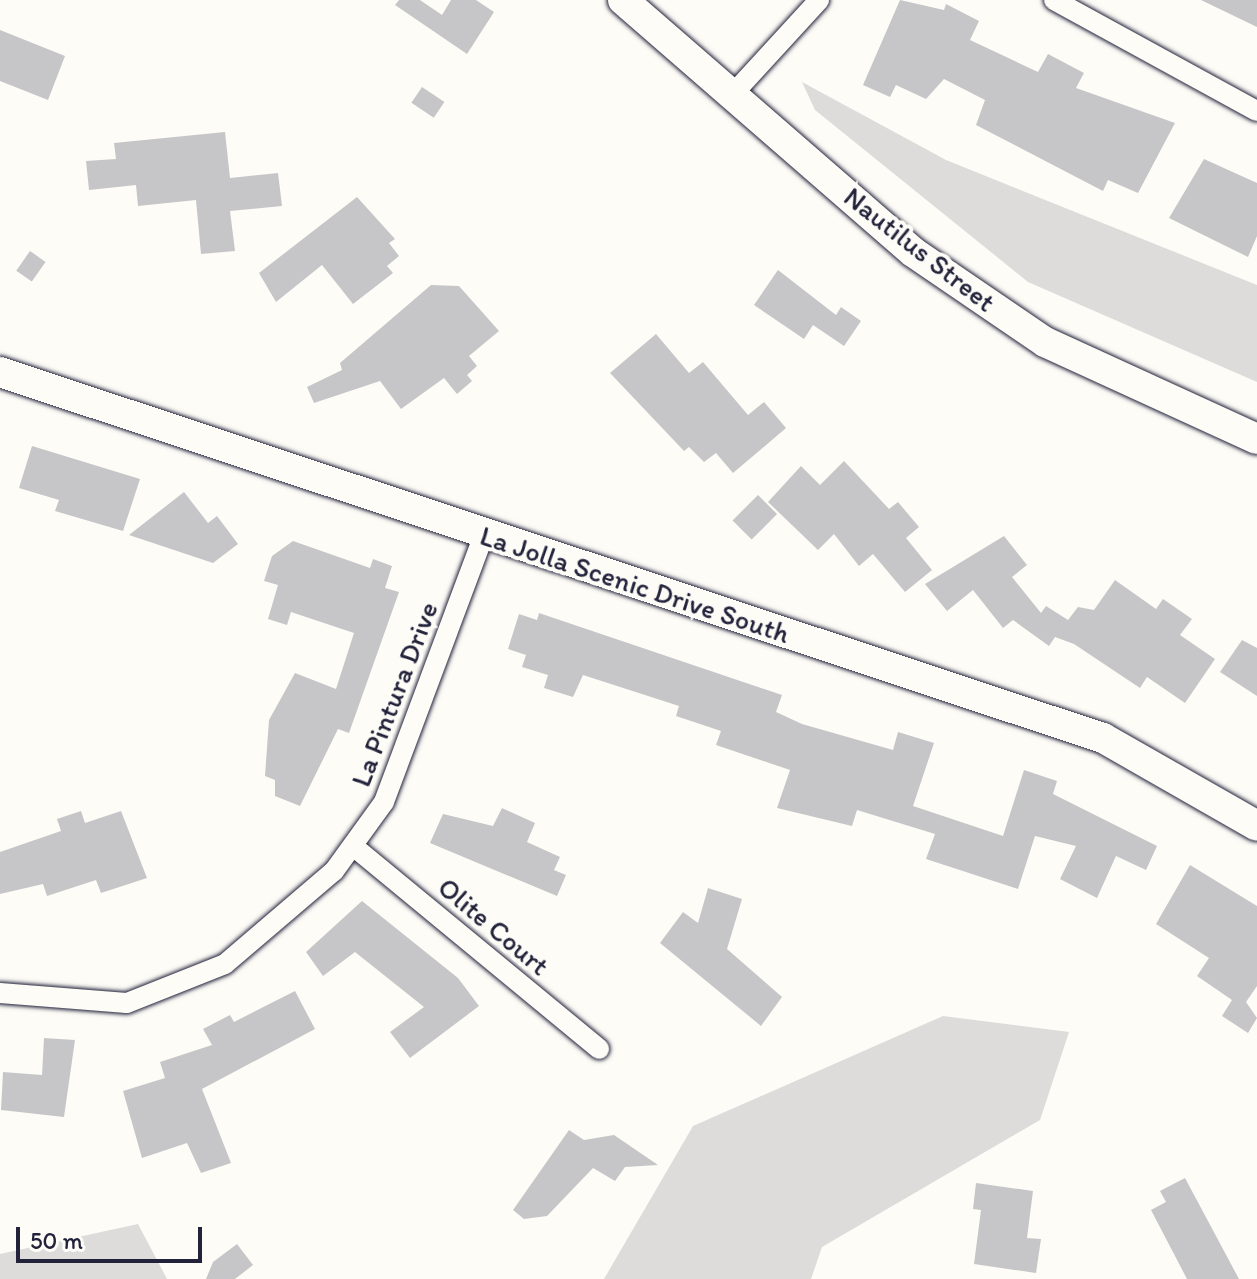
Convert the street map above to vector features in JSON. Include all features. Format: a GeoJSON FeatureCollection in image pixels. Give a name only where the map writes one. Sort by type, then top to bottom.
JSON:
{"type":"FeatureCollection","features":[{"type":"Feature","properties":{"kind":"street","name":"Nautilus Street"},"geometry":{"type":"LineString","coordinates":[[623,0],[913,252],[1045,342],[1257,439]]}},
{"type":"Feature","properties":{"kind":"street"},"geometry":{"type":"LineString","coordinates":[[732,95],[819,0]]}},
{"type":"Feature","properties":{"kind":"street"},"geometry":{"type":"LineString","coordinates":[[1054,0],[1257,111]]}},
{"type":"Feature","properties":{"kind":"street","name":"La Jolla Scenic Drive South"},"geometry":{"type":"LineString","coordinates":[[0,372],[1103,738],[1257,826]]}},
{"type":"Feature","properties":{"kind":"street","name":"La Pintura Drive"},"geometry":{"type":"LineString","coordinates":[[0,993],[127,1003],[225,964],[353,846],[384,802],[484,534]]}},
{"type":"Feature","properties":{"kind":"street","name":"Olite Court"},"geometry":{"type":"LineString","coordinates":[[353,846],[599,1049]]}},
{"type":"Feature","properties":{"kind":"shaded area"},"geometry":{"type":"Polygon","coordinates":[[[802,82],[946,160],[1257,285],[1257,382],[1028,282],[815,110],[802,82]]]}},
{"type":"Feature","properties":{"kind":"shaded area"},"geometry":{"type":"Polygon","coordinates":[[[943,1016],[1069,1032],[1040,1120],[822,1247],[811,1279],[604,1279],[693,1126],[943,1016]]]}},
{"type":"Feature","properties":{"kind":"shaded area"},"geometry":{"type":"Polygon","coordinates":[[[138,1224],[167,1279],[0,1279],[0,1254],[138,1224]]]}},
{"type":"Feature","properties":{"kind":"building"},"geometry":{"type":"Polygon","coordinates":[[[399,0],[420,0],[442,15],[451,0],[476,0],[494,12],[467,54],[395,5],[399,0]]]}},
{"type":"Feature","properties":{"kind":"building"},"geometry":{"type":"Polygon","coordinates":[[[900,0],[944,10],[946,4],[979,21],[970,40],[1038,72],[1048,54],[1084,73],[1076,88],[1175,123],[1138,193],[1108,180],[1103,191],[976,125],[985,100],[944,79],[926,99],[896,85],[890,97],[863,85],[900,0]]]}},
{"type":"Feature","properties":{"kind":"building"},"geometry":{"type":"Polygon","coordinates":[[[1201,0],[1257,0],[1257,27],[1201,0]]]}},
{"type":"Feature","properties":{"kind":"building"},"geometry":{"type":"Polygon","coordinates":[[[0,30],[65,56],[48,100],[0,81],[0,30]]]}},
{"type":"Feature","properties":{"kind":"building"},"geometry":{"type":"Polygon","coordinates":[[[422,87],[444,102],[434,118],[411,103],[422,87]]]}},
{"type":"Feature","properties":{"kind":"building"},"geometry":{"type":"Polygon","coordinates":[[[225,132],[230,178],[278,173],[282,206],[230,211],[235,251],[201,254],[196,200],[138,206],[136,185],[89,190],[86,161],[116,159],[114,143],[225,132]]]}},
{"type":"Feature","properties":{"kind":"building"},"geometry":{"type":"Polygon","coordinates":[[[1204,159],[1257,183],[1257,236],[1248,257],[1169,218],[1204,159]]]}},
{"type":"Feature","properties":{"kind":"building"},"geometry":{"type":"Polygon","coordinates":[[[357,197],[395,239],[389,243],[399,256],[387,266],[393,273],[353,304],[322,265],[276,302],[259,273],[357,197]]]}},
{"type":"Feature","properties":{"kind":"building"},"geometry":{"type":"Polygon","coordinates":[[[30,251],[46,262],[32,282],[16,271],[30,251]]]}},
{"type":"Feature","properties":{"kind":"building"},"geometry":{"type":"Polygon","coordinates":[[[778,270],[836,315],[841,307],[861,321],[844,346],[813,325],[804,339],[754,305],[778,270]]]}},
{"type":"Feature","properties":{"kind":"building"},"geometry":{"type":"Polygon","coordinates":[[[431,285],[459,286],[499,331],[469,356],[477,366],[467,375],[472,381],[457,394],[444,378],[401,409],[380,381],[314,403],[307,387],[342,370],[340,363],[431,285]]]}},
{"type":"Feature","properties":{"kind":"building"},"geometry":{"type":"Polygon","coordinates":[[[656,334],[689,373],[703,362],[748,415],[764,402],[786,428],[733,473],[716,453],[704,462],[689,447],[684,451],[610,373],[656,334]]]}},
{"type":"Feature","properties":{"kind":"building"},"geometry":{"type":"Polygon","coordinates":[[[32,446],[140,479],[123,531],[55,511],[59,500],[19,488],[32,446]]]}},
{"type":"Feature","properties":{"kind":"building"},"geometry":{"type":"Polygon","coordinates":[[[844,461],[889,509],[898,502],[919,527],[906,538],[932,570],[905,592],[873,554],[859,566],[834,534],[818,550],[768,502],[801,466],[820,485],[844,461]]]}},
{"type":"Feature","properties":{"kind":"building"},"geometry":{"type":"Polygon","coordinates":[[[184,492],[208,523],[217,516],[238,544],[213,563],[129,535],[184,492]]]}},
{"type":"Feature","properties":{"kind":"building"},"geometry":{"type":"Polygon","coordinates":[[[758,495],[777,514],[752,540],[733,520],[758,495]]]}},
{"type":"Feature","properties":{"kind":"building"},"geometry":{"type":"Polygon","coordinates":[[[1004,536],[1027,565],[1012,577],[1041,613],[1046,606],[1068,620],[1078,607],[1094,610],[1115,580],[1156,609],[1163,599],[1192,619],[1180,635],[1215,659],[1185,703],[1147,677],[1140,688],[1074,644],[1055,637],[1049,646],[1013,620],[1003,628],[973,590],[947,611],[925,584],[1004,536]]]}},
{"type":"Feature","properties":{"kind":"building"},"geometry":{"type":"Polygon","coordinates":[[[293,541],[370,568],[373,559],[392,566],[385,588],[399,592],[349,733],[338,729],[300,806],[275,796],[275,780],[265,776],[269,720],[295,673],[336,689],[354,633],[291,612],[287,625],[268,619],[278,585],[264,581],[272,556],[293,541]]]}},
{"type":"Feature","properties":{"kind":"building"},"geometry":{"type":"Polygon","coordinates":[[[539,613],[782,695],[776,712],[802,724],[893,750],[898,732],[934,743],[913,806],[1003,836],[1024,770],[1057,781],[1053,794],[1157,846],[1146,870],[1116,856],[1097,898],[1060,879],[1076,846],[1035,836],[1018,889],[926,859],[935,834],[857,810],[852,826],[777,808],[790,770],[716,745],[721,731],[676,716],[679,706],[583,675],[573,697],[544,688],[548,675],[522,667],[526,655],[508,649],[519,614],[537,620],[539,613]]]}},
{"type":"Feature","properties":{"kind":"building"},"geometry":{"type":"Polygon","coordinates":[[[1242,640],[1257,648],[1257,696],[1220,672],[1242,640]]]}},
{"type":"Feature","properties":{"kind":"building"},"geometry":{"type":"Polygon","coordinates":[[[502,808],[535,823],[527,842],[560,857],[554,870],[566,875],[557,896],[430,843],[443,814],[493,826],[502,808]]]}},
{"type":"Feature","properties":{"kind":"building"},"geometry":{"type":"Polygon","coordinates":[[[81,811],[85,823],[121,811],[147,878],[101,893],[96,880],[47,896],[43,884],[0,894],[0,852],[61,831],[57,819],[81,811]]]}},
{"type":"Feature","properties":{"kind":"building"},"geometry":{"type":"Polygon","coordinates":[[[1190,865],[1257,906],[1257,986],[1246,1002],[1257,1018],[1248,1033],[1222,1016],[1232,1000],[1197,976],[1209,958],[1156,924],[1190,865]]]}},
{"type":"Feature","properties":{"kind":"building"},"geometry":{"type":"Polygon","coordinates":[[[708,888],[742,899],[727,949],[782,997],[761,1026],[660,943],[683,912],[698,923],[708,888]]]}},
{"type":"Feature","properties":{"kind":"building"},"geometry":{"type":"Polygon","coordinates":[[[362,901],[458,978],[479,1006],[410,1058],[390,1032],[424,1007],[355,952],[323,976],[306,952],[362,901]]]}},
{"type":"Feature","properties":{"kind":"building"},"geometry":{"type":"Polygon","coordinates":[[[295,991],[315,1029],[202,1089],[231,1163],[201,1173],[187,1143],[142,1158],[123,1091],[165,1078],[160,1062],[212,1045],[203,1029],[230,1015],[234,1022],[295,991]]]}},
{"type":"Feature","properties":{"kind":"building"},"geometry":{"type":"Polygon","coordinates":[[[44,1038],[75,1040],[64,1117],[1,1110],[3,1072],[42,1075],[44,1038]]]}},
{"type":"Feature","properties":{"kind":"building"},"geometry":{"type":"Polygon","coordinates":[[[569,1130],[584,1140],[614,1135],[658,1165],[625,1167],[615,1181],[593,1168],[547,1216],[524,1219],[513,1210],[569,1130]]]}},
{"type":"Feature","properties":{"kind":"building"},"geometry":{"type":"Polygon","coordinates":[[[1185,1178],[1239,1279],[1187,1279],[1151,1210],[1166,1202],[1160,1191],[1185,1178]]]}},
{"type":"Feature","properties":{"kind":"building"},"geometry":{"type":"Polygon","coordinates":[[[976,1183],[1033,1191],[1027,1238],[1041,1239],[1036,1273],[974,1264],[981,1210],[973,1209],[976,1183]]]}},
{"type":"Feature","properties":{"kind":"building"},"geometry":{"type":"Polygon","coordinates":[[[237,1244],[253,1265],[235,1279],[206,1279],[213,1262],[237,1244]]]}}]}
